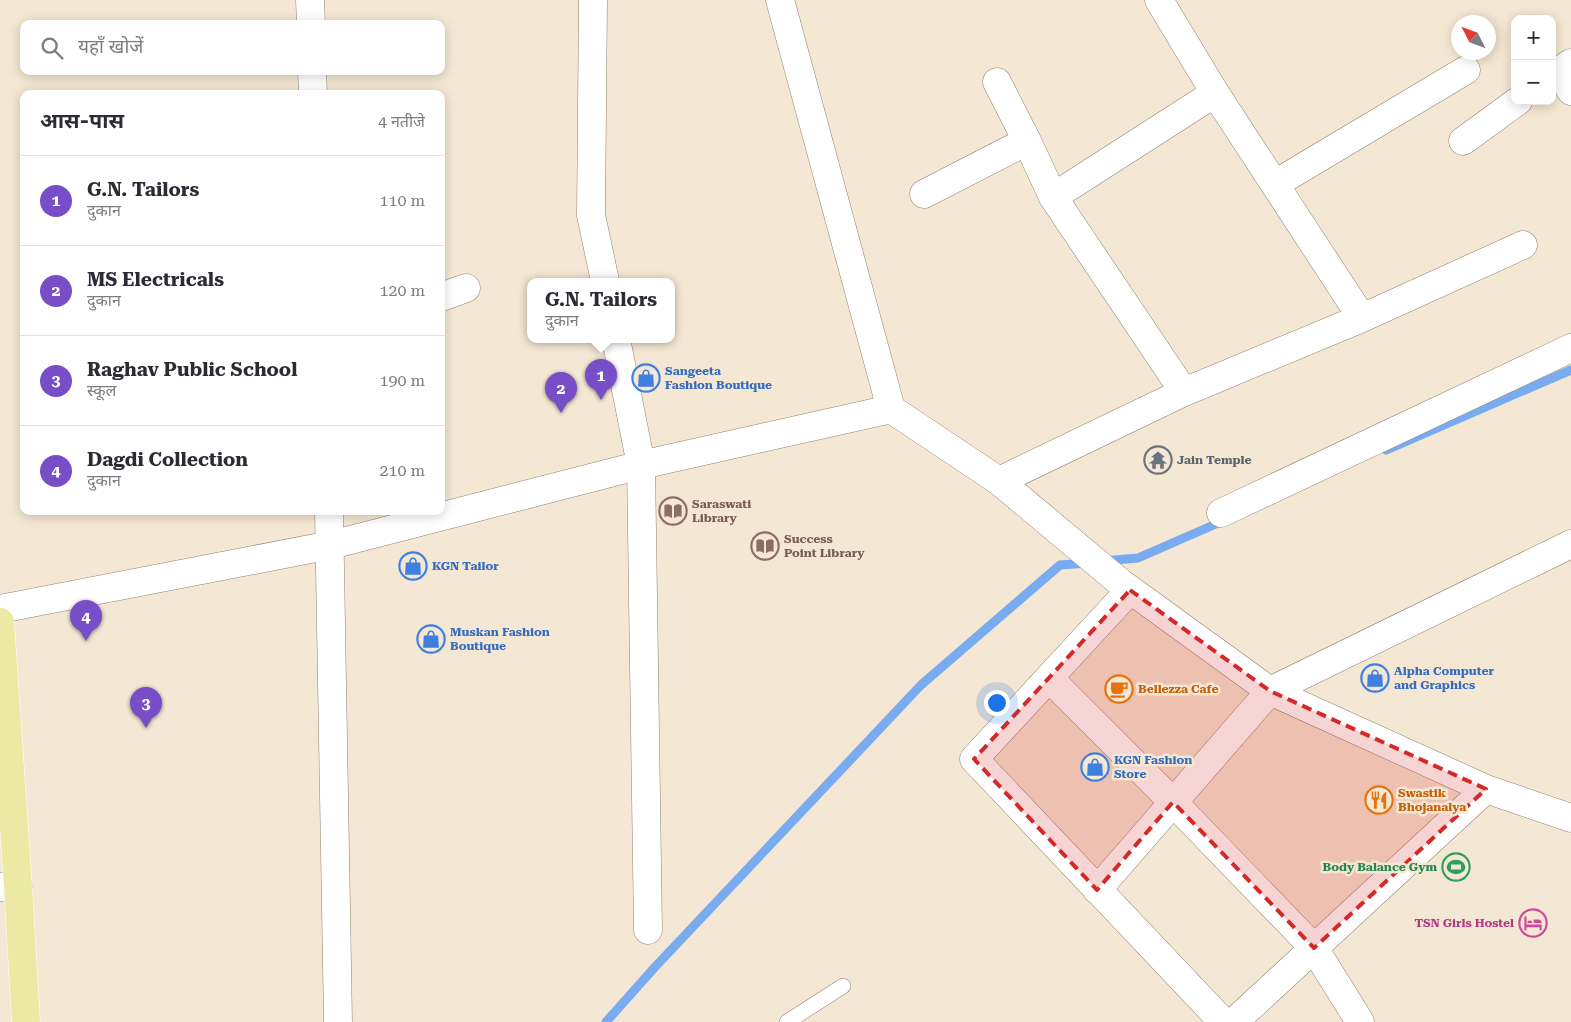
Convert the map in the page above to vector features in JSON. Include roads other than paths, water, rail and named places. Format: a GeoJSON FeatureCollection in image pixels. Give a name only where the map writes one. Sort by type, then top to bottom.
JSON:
{"type":"FeatureCollection","features":[{"type":"Feature","properties":{"kind":"main road"},"geometry":{"type":"LineString","coordinates":[[0,622],[9,886],[26,1022]]}},
{"type":"Feature","properties":{"kind":"street"},"geometry":{"type":"LineString","coordinates":[[310,0],[311,20]]}},
{"type":"Feature","properties":{"kind":"street"},"geometry":{"type":"LineString","coordinates":[[593,0],[591,214],[604,278]]}},
{"type":"Feature","properties":{"kind":"street"},"geometry":{"type":"LineString","coordinates":[[780,0],[891,409],[999,481],[1126,586],[1270,691],[1486,789],[1571,818]]}},
{"type":"Feature","properties":{"kind":"street"},"geometry":{"type":"LineString","coordinates":[[1159,0],[1215,93],[1362,318]]}},
{"type":"Feature","properties":{"kind":"street"},"geometry":{"type":"LineString","coordinates":[[1275,184],[1466,70]]}},
{"type":"Feature","properties":{"kind":"street"},"geometry":{"type":"LineString","coordinates":[[312,75],[312,90]]}},
{"type":"Feature","properties":{"kind":"street"},"geometry":{"type":"LineString","coordinates":[[997,82],[1053,197],[1184,392]]}},
{"type":"Feature","properties":{"kind":"street"},"geometry":{"type":"LineString","coordinates":[[1053,197],[1215,93]]}},
{"type":"Feature","properties":{"kind":"street"},"geometry":{"type":"LineString","coordinates":[[1463,141],[1512,105]]}},
{"type":"Feature","properties":{"kind":"street"},"geometry":{"type":"LineString","coordinates":[[924,194],[1027,141]]}},
{"type":"Feature","properties":{"kind":"street"},"geometry":{"type":"LineString","coordinates":[[999,481],[1184,392],[1362,318],[1523,245]]}},
{"type":"Feature","properties":{"kind":"street"},"geometry":{"type":"LineString","coordinates":[[617,343],[641,465],[648,930]]}},
{"type":"Feature","properties":{"kind":"street"},"geometry":{"type":"LineString","coordinates":[[1221,512],[1571,348]]}},
{"type":"Feature","properties":{"kind":"street"},"geometry":{"type":"LineString","coordinates":[[0,610],[331,545],[641,465],[891,409]]}},
{"type":"Feature","properties":{"kind":"street"},"geometry":{"type":"LineString","coordinates":[[329,515],[338,1022]]}},
{"type":"Feature","properties":{"kind":"street"},"geometry":{"type":"LineString","coordinates":[[1097,890],[1270,691],[1571,544]]}},
{"type":"Feature","properties":{"kind":"street"},"geometry":{"type":"LineString","coordinates":[[1126,586],[1049,678],[974,759],[1223,1022]]}},
{"type":"Feature","properties":{"kind":"street"},"geometry":{"type":"LineString","coordinates":[[1049,678],[1173,802],[1314,948],[1360,1022]]}},
{"type":"Feature","properties":{"kind":"street"},"geometry":{"type":"LineString","coordinates":[[1234,1022],[1486,789]]}},
{"type":"Feature","properties":{"kind":"lane"},"geometry":{"type":"LineString","coordinates":[[787,1022],[842,986]]}},
{"type":"Feature","properties":{"kind":"waterway"},"geometry":{"type":"LineString","coordinates":[[1386,450],[1571,370]]}},
{"type":"Feature","properties":{"kind":"waterway"},"geometry":{"type":"LineString","coordinates":[[1103,561],[1138,558],[1225,520]]}},
{"type":"Feature","properties":{"kind":"waterway"},"geometry":{"type":"LineString","coordinates":[[606,1022],[655,967],[921,685],[1060,565],[1088,563]]}},
{"type":"Feature","properties":{"kind":"place","name":"Sangeeta Fashion Boutique"},"geometry":{"type":"Point","coordinates":[646,378]}},
{"type":"Feature","properties":{"kind":"place","name":"G.N. Tailors"},"geometry":{"type":"Point","coordinates":[601,400]}},
{"type":"Feature","properties":{"kind":"place","name":"MS Electricals"},"geometry":{"type":"Point","coordinates":[561,413]}},
{"type":"Feature","properties":{"kind":"place","name":"Jain Temple"},"geometry":{"type":"Point","coordinates":[1158,460]}},
{"type":"Feature","properties":{"kind":"place","name":"Saraswati Library"},"geometry":{"type":"Point","coordinates":[673,511]}},
{"type":"Feature","properties":{"kind":"place","name":"Success Point Library"},"geometry":{"type":"Point","coordinates":[765,546]}},
{"type":"Feature","properties":{"kind":"place","name":"KGN Tailor"},"geometry":{"type":"Point","coordinates":[413,566]}},
{"type":"Feature","properties":{"kind":"place","name":"Muskan Fashion Boutique"},"geometry":{"type":"Point","coordinates":[431,639]}},
{"type":"Feature","properties":{"kind":"place","name":"Dagdi Collection"},"geometry":{"type":"Point","coordinates":[86,641]}},
{"type":"Feature","properties":{"kind":"place","name":"Alpha Computer and Graphics"},"geometry":{"type":"Point","coordinates":[1375,678]}},
{"type":"Feature","properties":{"kind":"place","name":"Bellezza Cafe"},"geometry":{"type":"Point","coordinates":[1119,689]}},
{"type":"Feature","properties":{"kind":"place","name":"Raghav Public School"},"geometry":{"type":"Point","coordinates":[146,728]}},
{"type":"Feature","properties":{"kind":"place","name":"KGN Fashion Store"},"geometry":{"type":"Point","coordinates":[1095,767]}},
{"type":"Feature","properties":{"kind":"place","name":"Swastik Bhojanalya"},"geometry":{"type":"Point","coordinates":[1379,800]}},
{"type":"Feature","properties":{"kind":"place","name":"Body Balance Gym"},"geometry":{"type":"Point","coordinates":[1456,867]}},
{"type":"Feature","properties":{"kind":"place","name":"TSN Girls Hostel"},"geometry":{"type":"Point","coordinates":[1533,923]}}]}
